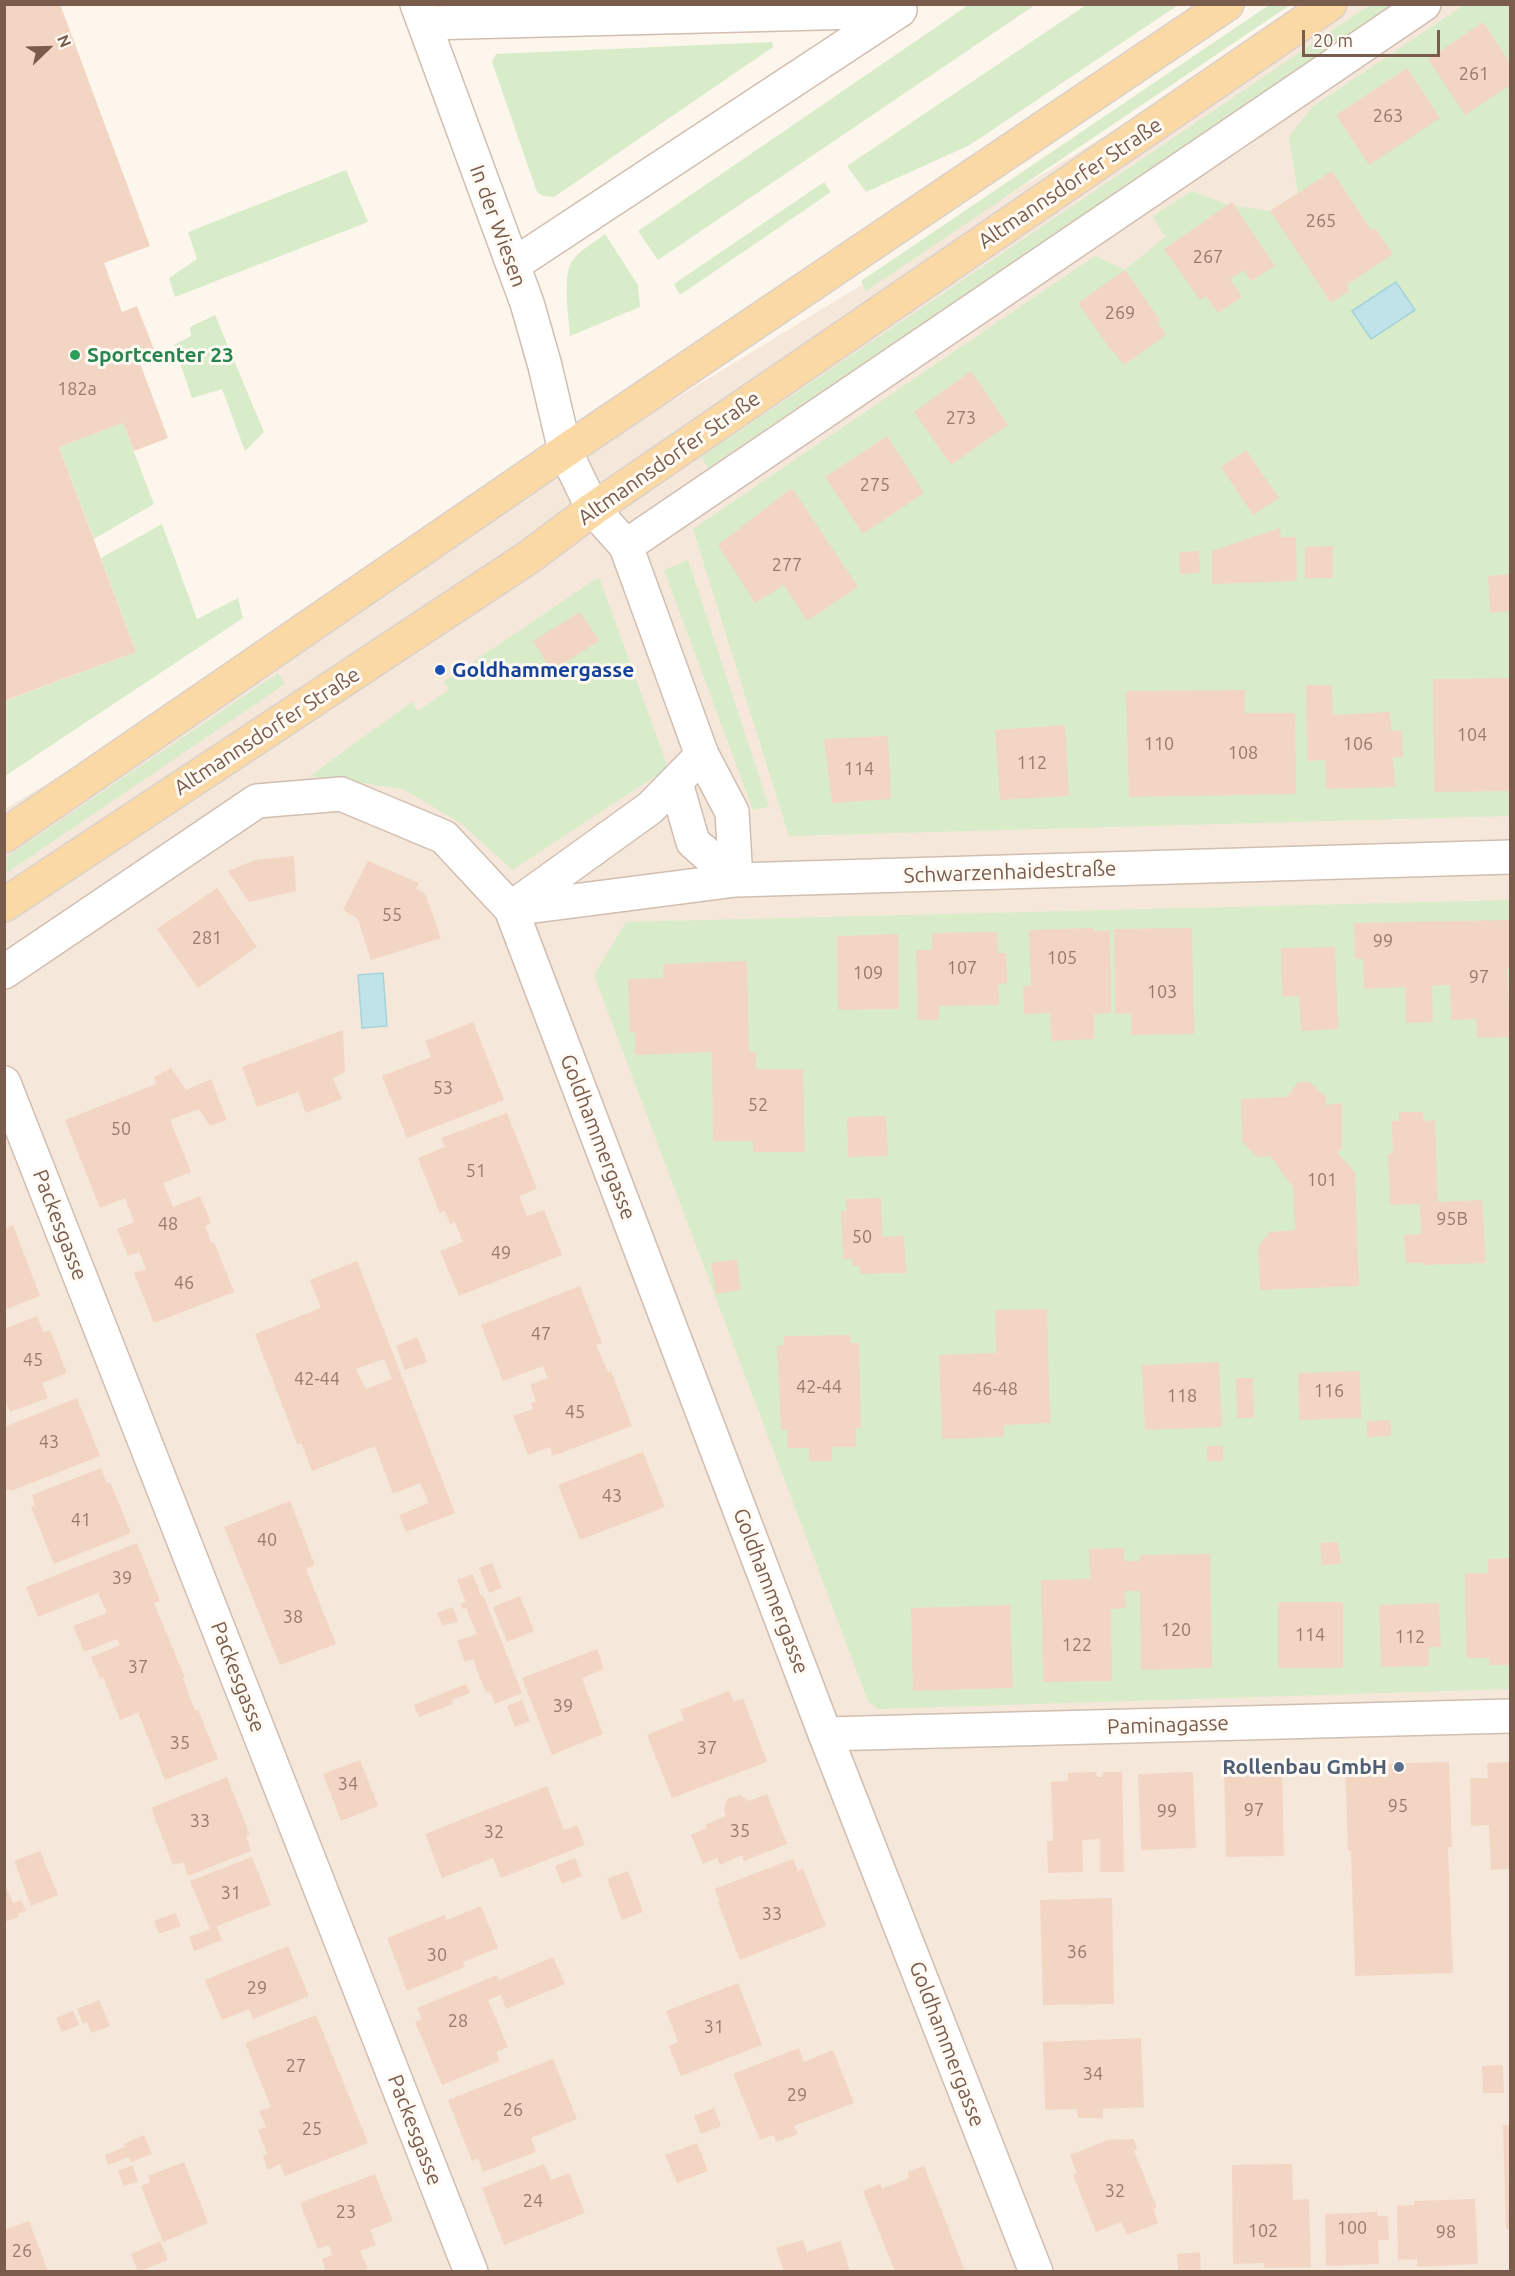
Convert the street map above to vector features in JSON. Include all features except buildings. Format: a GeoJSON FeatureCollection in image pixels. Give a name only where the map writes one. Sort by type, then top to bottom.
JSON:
{"type":"FeatureCollection","features":[{"type":"Feature","properties":{"kind":"main road"},"geometry":{"type":"LineString","coordinates":[[4,836],[565,451],[1227,4]]}},
{"type":"Feature","properties":{"kind":"main road","name":"Altmannsdorfer Straße"},"geometry":{"type":"LineString","coordinates":[[4,905],[529,557],[593,509],[1330,4]]}},
{"type":"Feature","properties":{"kind":"street"},"geometry":{"type":"LineString","coordinates":[[626,546],[1424,4]]}},
{"type":"Feature","properties":{"kind":"street"},"geometry":{"type":"LineString","coordinates":[[422,14],[904,8]]}},
{"type":"Feature","properties":{"kind":"street"},"geometry":{"type":"LineString","coordinates":[[513,265],[904,8]]}},
{"type":"Feature","properties":{"kind":"street","name":"In der Wiesen"},"geometry":{"type":"LineString","coordinates":[[422,14],[513,265],[540,350],[565,451]]}},
{"type":"Feature","properties":{"kind":"street"},"geometry":{"type":"LineString","coordinates":[[565,451],[593,509],[626,546],[702,755],[732,812],[736,880]]}},
{"type":"Feature","properties":{"kind":"street"},"geometry":{"type":"LineString","coordinates":[[511,909],[650,808],[702,755]]}},
{"type":"Feature","properties":{"kind":"street"},"geometry":{"type":"LineString","coordinates":[[676,783],[693,842],[736,880]]}},
{"type":"Feature","properties":{"kind":"street","name":"Goldhammergasse"},"geometry":{"type":"LineString","coordinates":[[4,972],[257,801],[341,794],[444,837],[511,909],[825,1734],[1036,2271]]}},
{"type":"Feature","properties":{"kind":"street","name":"Schwarzenhaidestraße"},"geometry":{"type":"LineString","coordinates":[[511,909],[736,880],[1510,858]]}},
{"type":"Feature","properties":{"kind":"street","name":"Packesgasse"},"geometry":{"type":"LineString","coordinates":[[4,1083],[471,2271]]}},
{"type":"Feature","properties":{"kind":"street","name":"Paminagasse"},"geometry":{"type":"LineString","coordinates":[[825,1734],[1510,1716]]}},
{"type":"Feature","properties":{"kind":"shaded area"},"geometry":{"type":"Polygon","coordinates":[[[1319,5],[1510,5],[1510,2271],[5,2272],[5,809],[1319,5]]]}},
{"type":"Feature","properties":{"kind":"green space"},"geometry":{"type":"Polygon","coordinates":[[[970,4],[1035,5],[658,260],[638,231],[970,4]]]}},
{"type":"Feature","properties":{"kind":"green space"},"geometry":{"type":"Polygon","coordinates":[[[1086,5],[1178,5],[970,145],[866,192],[847,166],[1086,5]]]}},
{"type":"Feature","properties":{"kind":"green space"},"geometry":{"type":"Polygon","coordinates":[[[1269,5],[1290,5],[866,291],[861,281],[1269,5]]]}},
{"type":"Feature","properties":{"kind":"green space"},"geometry":{"type":"Polygon","coordinates":[[[1370,5],[1392,5],[708,468],[701,457],[1370,5]]]}},
{"type":"Feature","properties":{"kind":"green space"},"geometry":{"type":"Polygon","coordinates":[[[1464,5],[1510,5],[1510,816],[789,836],[693,529],[1095,256],[1125,270],[1165,237],[1153,216],[1192,191],[1229,205],[1270,211],[1298,193],[1289,137],[1312,107],[1464,5]]]}},
{"type":"Feature","properties":{"kind":"green space"},"geometry":{"type":"Polygon","coordinates":[[[772,42],[773,47],[554,197],[543,196],[537,192],[492,62],[496,54],[772,42]]]}},
{"type":"Feature","properties":{"kind":"green space"},"geometry":{"type":"Polygon","coordinates":[[[346,170],[368,222],[175,297],[169,278],[197,259],[188,232],[346,170]]]}},
{"type":"Feature","properties":{"kind":"green space"},"geometry":{"type":"Polygon","coordinates":[[[824,182],[831,192],[680,295],[674,284],[824,182]]]}},
{"type":"Feature","properties":{"kind":"green space"},"geometry":{"type":"Polygon","coordinates":[[[605,234],[638,285],[640,307],[570,336],[567,290],[570,265],[581,252],[605,234]]]}},
{"type":"Feature","properties":{"kind":"green space"},"geometry":{"type":"Polygon","coordinates":[[[215,315],[264,432],[245,451],[222,389],[192,398],[174,345],[191,336],[190,327],[215,315]]]}},
{"type":"Feature","properties":{"kind":"green space"},"geometry":{"type":"Polygon","coordinates":[[[123,423],[154,504],[94,539],[59,447],[123,423]]]}},
{"type":"Feature","properties":{"kind":"green space"},"geometry":{"type":"Polygon","coordinates":[[[162,524],[197,619],[238,598],[243,618],[5,776],[5,701],[136,652],[101,558],[162,524]]]}},
{"type":"Feature","properties":{"kind":"green space"},"geometry":{"type":"Polygon","coordinates":[[[688,560],[769,807],[753,810],[664,570],[688,560]]]}},
{"type":"Feature","properties":{"kind":"green space"},"geometry":{"type":"Polygon","coordinates":[[[599,577],[668,768],[512,870],[462,824],[403,789],[310,776],[412,702],[418,711],[449,690],[443,682],[599,577]]]}},
{"type":"Feature","properties":{"kind":"green space"},"geometry":{"type":"Polygon","coordinates":[[[278,673],[285,684],[5,874],[5,858],[278,673]]]}},
{"type":"Feature","properties":{"kind":"green space"},"geometry":{"type":"Polygon","coordinates":[[[1510,900],[1510,1689],[878,1709],[868,1701],[594,975],[626,922],[1510,900]]]}},
{"type":"Feature","properties":{"kind":"water"},"geometry":{"type":"Polygon","coordinates":[[[1396,282],[1415,310],[1371,339],[1352,311],[1396,282]]]}},
{"type":"Feature","properties":{"kind":"water"},"geometry":{"type":"Polygon","coordinates":[[[383,973],[387,1026],[362,1028],[358,975],[383,973]]]}},
{"type":"Feature","properties":{"kind":"place","name":"Sportcenter 23"},"geometry":{"type":"Point","coordinates":[75,355]}},
{"type":"Feature","properties":{"kind":"place","name":"Goldhammergasse"},"geometry":{"type":"Point","coordinates":[440,670]}},
{"type":"Feature","properties":{"kind":"place","name":"Rollenbau GmbH"},"geometry":{"type":"Point","coordinates":[1399,1767]}}]}
